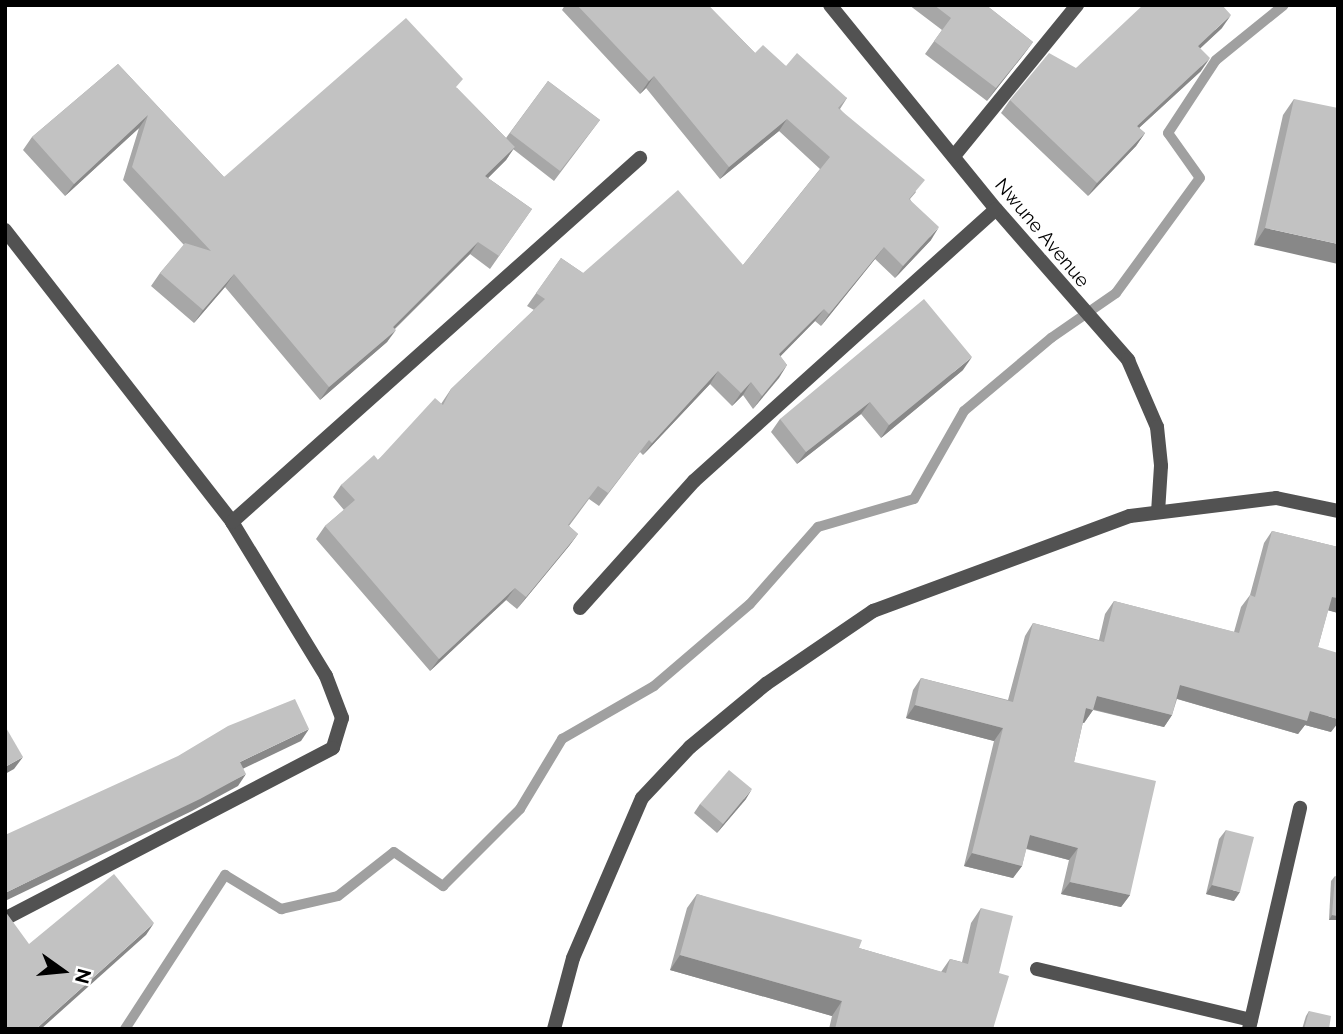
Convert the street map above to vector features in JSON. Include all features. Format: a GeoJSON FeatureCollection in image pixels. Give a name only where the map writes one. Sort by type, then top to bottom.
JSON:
{"type":"FeatureCollection","features":[{"type":"Feature","properties":{"kind":"street","name":"Nwune Avenue"},"geometry":{"type":"LineString","coordinates":[[830,5],[1074,302],[1128,360],[1157,427],[1161,466],[1158,512]]}},
{"type":"Feature","properties":{"kind":"street"},"geometry":{"type":"LineString","coordinates":[[954,156],[1077,5]]}},
{"type":"Feature","properties":{"kind":"street"},"geometry":{"type":"LineString","coordinates":[[232,522],[640,158]]}},
{"type":"Feature","properties":{"kind":"street"},"geometry":{"type":"LineString","coordinates":[[580,608],[694,481],[996,209]]}},
{"type":"Feature","properties":{"kind":"street"},"geometry":{"type":"LineString","coordinates":[[5,230],[232,522],[326,676],[342,718],[333,748],[10,916]]}},
{"type":"Feature","properties":{"kind":"street"},"geometry":{"type":"LineString","coordinates":[[554,1029],[573,958],[611,863],[642,798],[690,747],[766,684],[873,611],[1130,516],[1276,498],[1338,511]]}},
{"type":"Feature","properties":{"kind":"street"},"geometry":{"type":"LineString","coordinates":[[1037,969],[1250,1025],[1300,808]]}},
{"type":"Feature","properties":{"kind":"building"},"geometry":{"type":"Polygon","coordinates":[[[577,5],[708,5],[755,53],[763,45],[786,66],[797,53],[847,98],[838,108],[925,180],[909,199],[939,227],[903,266],[884,247],[829,314],[824,309],[779,354],[787,365],[762,396],[751,382],[741,393],[718,371],[652,443],[649,440],[608,493],[598,486],[568,525],[578,534],[526,597],[515,588],[439,659],[325,526],[355,500],[341,485],[374,455],[378,460],[435,398],[443,405],[451,389],[545,299],[536,293],[561,258],[583,273],[678,190],[743,265],[830,157],[787,119],[729,167],[654,76],[649,81],[577,5]]]}},
{"type":"Feature","properties":{"kind":"building"},"geometry":{"type":"Polygon","coordinates":[[[934,5],[986,5],[1033,42],[996,88],[934,41],[951,18],[934,5]]]}},
{"type":"Feature","properties":{"kind":"building"},"geometry":{"type":"Polygon","coordinates":[[[1143,5],[1222,5],[1231,15],[1198,46],[1210,58],[1137,126],[1145,133],[1097,183],[1010,100],[1049,53],[1076,68],[1143,5]]]}},
{"type":"Feature","properties":{"kind":"building"},"geometry":{"type":"Polygon","coordinates":[[[406,18],[463,79],[456,87],[515,147],[485,176],[532,209],[499,256],[478,242],[393,327],[396,330],[329,387],[234,274],[203,310],[160,273],[185,243],[211,251],[132,167],[148,115],[74,184],[32,137],[118,64],[224,177],[406,18]]]}},
{"type":"Feature","properties":{"kind":"building"},"geometry":{"type":"Polygon","coordinates":[[[548,81],[600,120],[560,171],[510,133],[548,81]]]}},
{"type":"Feature","properties":{"kind":"building"},"geometry":{"type":"Polygon","coordinates":[[[1294,99],[1338,108],[1338,244],[1265,228],[1294,99]]]}},
{"type":"Feature","properties":{"kind":"building"},"geometry":{"type":"Polygon","coordinates":[[[924,299],[972,357],[889,425],[870,402],[806,452],[780,419],[924,299]]]}},
{"type":"Feature","properties":{"kind":"building"},"geometry":{"type":"Polygon","coordinates":[[[1272,531],[1338,547],[1338,598],[1332,597],[1318,647],[1338,653],[1338,719],[1310,711],[1307,721],[1180,685],[1172,715],[1097,696],[1093,710],[1086,708],[1074,762],[1156,781],[1130,895],[1070,882],[1078,848],[1030,835],[1022,866],[972,853],[1003,728],[915,705],[921,678],[1013,702],[1033,623],[1104,642],[1114,601],[1239,633],[1250,595],[1255,597],[1272,531]]]}},
{"type":"Feature","properties":{"kind":"building"},"geometry":{"type":"Polygon","coordinates":[[[295,699],[309,729],[240,762],[246,774],[5,893],[5,835],[178,756],[228,726],[295,699]]]}},
{"type":"Feature","properties":{"kind":"building"},"geometry":{"type":"Polygon","coordinates":[[[5,726],[23,757],[5,767],[5,726]]]}},
{"type":"Feature","properties":{"kind":"building"},"geometry":{"type":"Polygon","coordinates":[[[729,770],[752,789],[723,824],[700,804],[729,770]]]}},
{"type":"Feature","properties":{"kind":"building"},"geometry":{"type":"Polygon","coordinates":[[[1226,830],[1254,837],[1240,892],[1212,885],[1226,830]]]}},
{"type":"Feature","properties":{"kind":"building"},"geometry":{"type":"Polygon","coordinates":[[[114,874],[154,923],[36,1029],[5,1029],[5,911],[29,944],[114,874]]]}},
{"type":"Feature","properties":{"kind":"building"},"geometry":{"type":"Polygon","coordinates":[[[1335,876],[1338,877],[1338,916],[1332,915],[1335,876]]]}},
{"type":"Feature","properties":{"kind":"building"},"geometry":{"type":"Polygon","coordinates":[[[697,894],[862,940],[859,948],[946,973],[950,959],[968,964],[981,908],[1013,916],[999,973],[1009,976],[993,1029],[835,1029],[842,1001],[680,955],[697,894]]]}},
{"type":"Feature","properties":{"kind":"building"},"geometry":{"type":"Polygon","coordinates":[[[1309,1011],[1331,1016],[1329,1029],[1304,1029],[1309,1011]]]}},
{"type":"Feature","properties":{"kind":"waterway"},"geometry":{"type":"LineString","coordinates":[[125,1029],[225,875],[281,909],[338,896],[394,852],[443,886],[520,809],[562,739],[654,686],[750,604],[818,527],[914,499],[964,411],[1051,338],[1116,293],[1200,178],[1168,133],[1216,60],[1284,5]]}}]}
